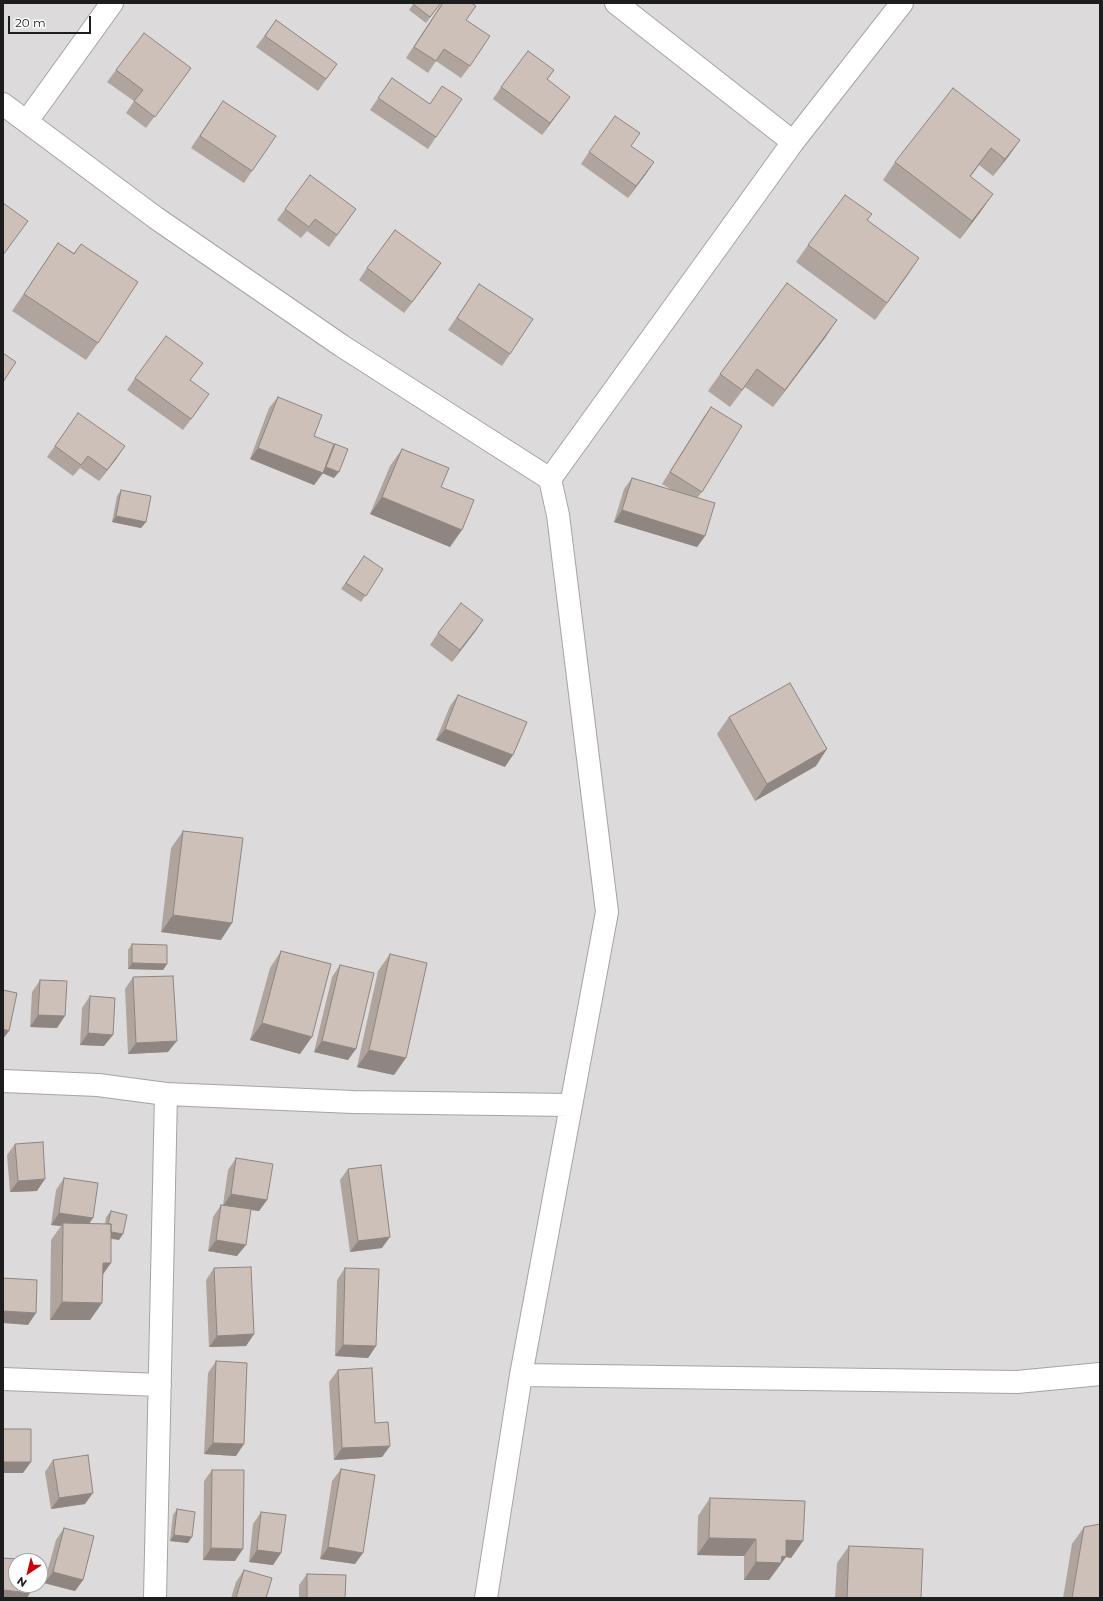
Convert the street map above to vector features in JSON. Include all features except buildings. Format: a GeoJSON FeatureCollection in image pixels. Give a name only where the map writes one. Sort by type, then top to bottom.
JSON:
{"type":"FeatureCollection","features":[{"type":"Feature","properties":{"kind":"street"},"geometry":{"type":"LineString","coordinates":[[27,121],[112,3]]}},
{"type":"Feature","properties":{"kind":"street"},"geometry":{"type":"LineString","coordinates":[[616,3],[793,142]]}},
{"type":"Feature","properties":{"kind":"street"},"geometry":{"type":"LineString","coordinates":[[550,479],[793,142],[902,3]]}},
{"type":"Feature","properties":{"kind":"street"},"geometry":{"type":"LineString","coordinates":[[3,105],[27,121],[156,218],[316,328],[550,479],[558,515],[607,912],[521,1375],[486,1598]]}},
{"type":"Feature","properties":{"kind":"street"},"geometry":{"type":"LineString","coordinates":[[3,1081],[98,1085],[166,1094],[353,1102],[570,1105]]}},
{"type":"Feature","properties":{"kind":"street"},"geometry":{"type":"LineString","coordinates":[[155,1598],[166,1094]]}},
{"type":"Feature","properties":{"kind":"street"},"geometry":{"type":"LineString","coordinates":[[521,1375],[1018,1382],[1100,1374]]}},
{"type":"Feature","properties":{"kind":"street"},"geometry":{"type":"LineString","coordinates":[[3,1380],[160,1385]]}},
{"type":"Feature","properties":{"kind":"shaded area"},"geometry":{"type":"Polygon","coordinates":[[[3,3],[1100,3],[1100,1598],[3,1598],[3,3]]]}}]}
